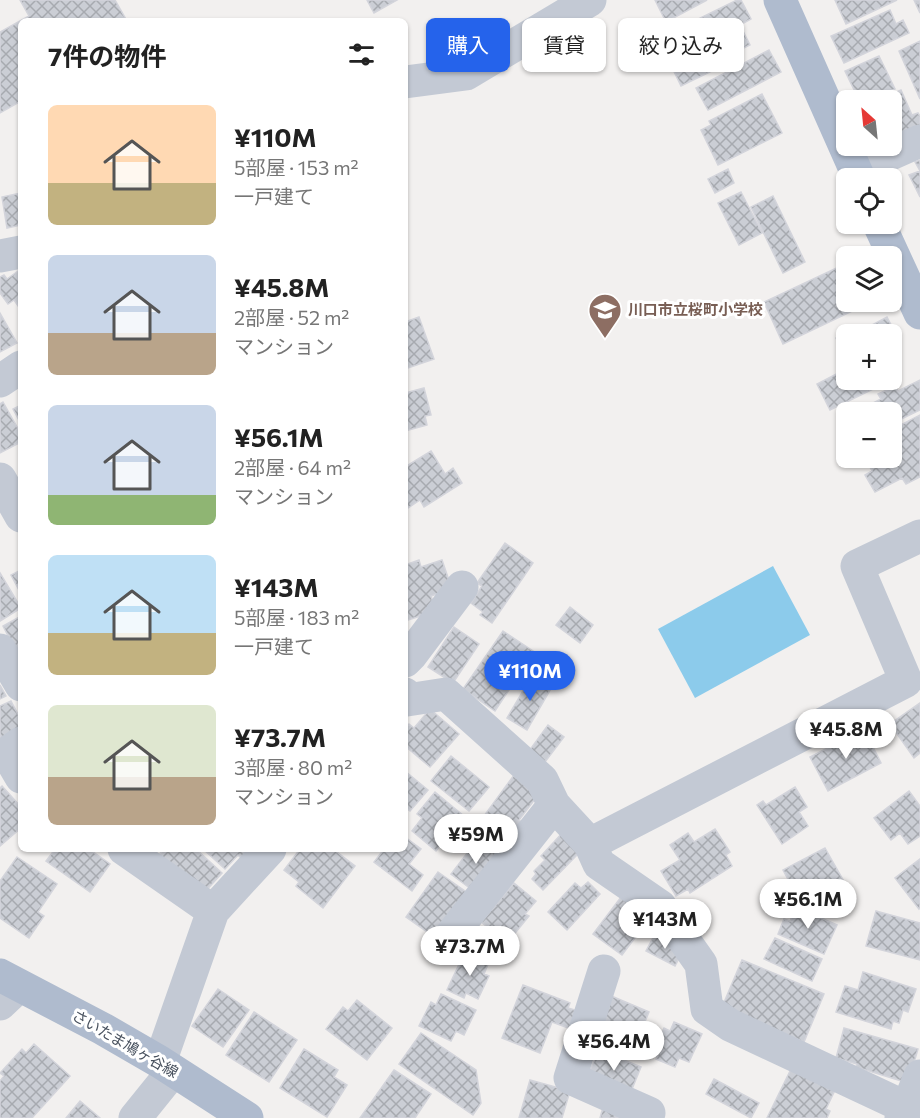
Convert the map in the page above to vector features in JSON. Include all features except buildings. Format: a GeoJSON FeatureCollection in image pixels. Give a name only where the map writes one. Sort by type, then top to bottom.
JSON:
{"type":"FeatureCollection","features":[{"type":"Feature","properties":{"kind":"main road"},"geometry":{"type":"LineString","coordinates":[[780,0],[854,168]]}},
{"type":"Feature","properties":{"kind":"main road"},"geometry":{"type":"LineString","coordinates":[[884,234],[920,313]]}},
{"type":"Feature","properties":{"kind":"main road","name":"さいたま鳩ヶ谷線"},"geometry":{"type":"LineString","coordinates":[[6,988],[102,1029],[166,1066],[247,1118]]}},
{"type":"Feature","properties":{"kind":"street"},"geometry":{"type":"LineString","coordinates":[[408,82],[466,74],[590,0]]}},
{"type":"Feature","properties":{"kind":"street"},"geometry":{"type":"LineString","coordinates":[[868,168],[920,141]]}},
{"type":"Feature","properties":{"kind":"street"},"geometry":{"type":"LineString","coordinates":[[0,256],[18,253]]}},
{"type":"Feature","properties":{"kind":"street"},"geometry":{"type":"LineString","coordinates":[[0,381],[18,369]]}},
{"type":"Feature","properties":{"kind":"street"},"geometry":{"type":"LineString","coordinates":[[0,479],[18,511]]}},
{"type":"Feature","properties":{"kind":"street"},"geometry":{"type":"LineString","coordinates":[[590,844],[906,681],[857,566],[920,536]]}},
{"type":"Feature","properties":{"kind":"street"},"geometry":{"type":"LineString","coordinates":[[408,658],[462,587]]}},
{"type":"Feature","properties":{"kind":"street"},"geometry":{"type":"LineString","coordinates":[[0,650],[18,680]]}},
{"type":"Feature","properties":{"kind":"street"},"geometry":{"type":"LineString","coordinates":[[408,699],[446,694],[542,780],[554,805],[590,844],[599,864],[660,906],[701,964],[707,1009],[730,1025],[904,1113],[920,1076]]}},
{"type":"Feature","properties":{"kind":"street"},"geometry":{"type":"LineString","coordinates":[[18,745],[7,753],[18,772]]}},
{"type":"Feature","properties":{"kind":"street"},"geometry":{"type":"LineString","coordinates":[[445,943],[554,805]]}},
{"type":"Feature","properties":{"kind":"street"},"geometry":{"type":"LineString","coordinates":[[133,852],[213,912]]}},
{"type":"Feature","properties":{"kind":"street"},"geometry":{"type":"LineString","coordinates":[[135,1118],[166,1066],[213,912],[267,852]]}},
{"type":"Feature","properties":{"kind":"street"},"geometry":{"type":"LineString","coordinates":[[604,971],[570,1078],[649,1113],[646,1118]]}},
{"type":"Feature","properties":{"kind":"water"},"geometry":{"type":"Polygon","coordinates":[[[773,566],[810,635],[695,698],[658,629],[773,566]]]}},
{"type":"Feature","properties":{"kind":"place","name":"川口市立桜町小学校"},"geometry":{"type":"Point","coordinates":[605,339]}}]}
